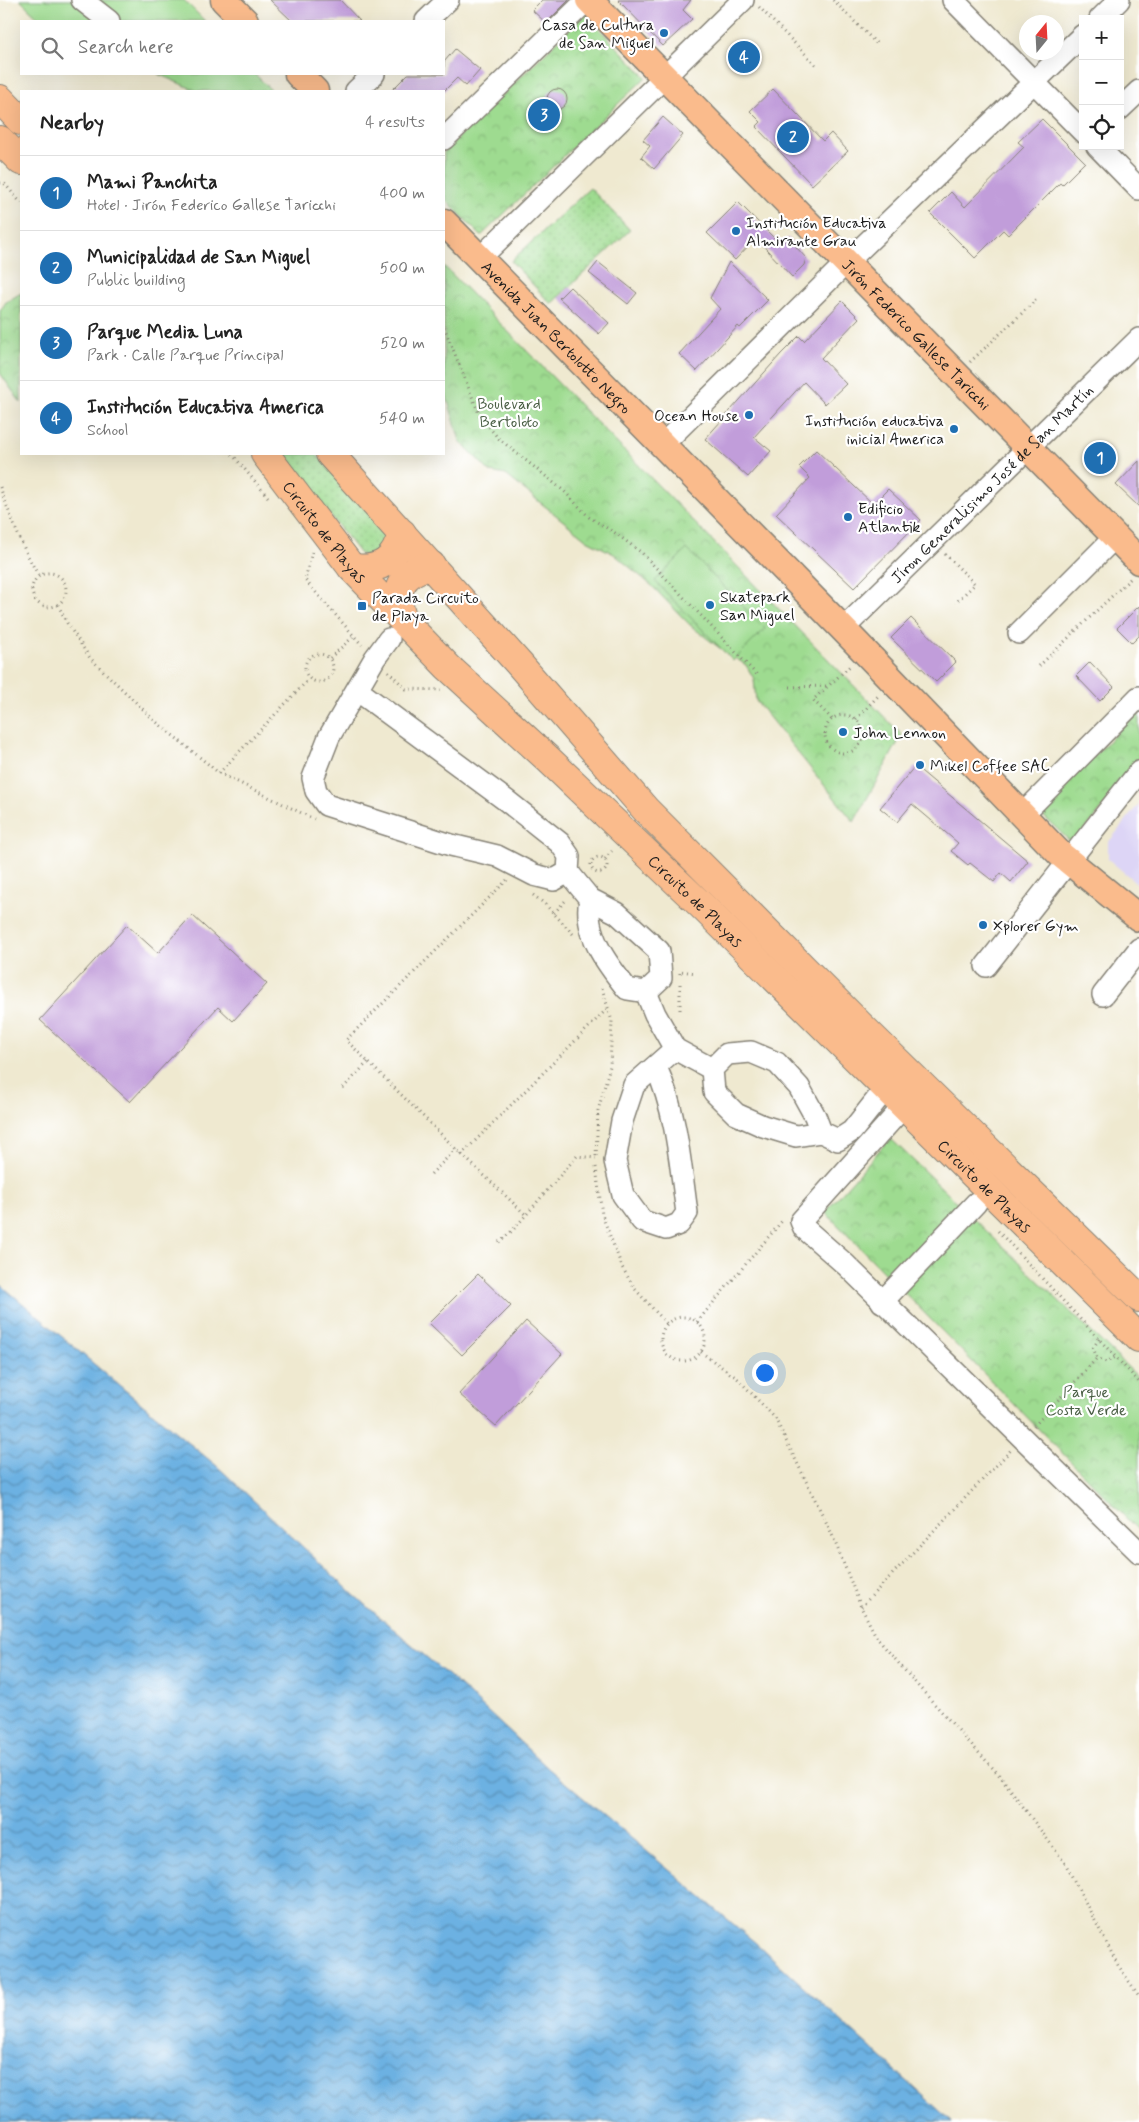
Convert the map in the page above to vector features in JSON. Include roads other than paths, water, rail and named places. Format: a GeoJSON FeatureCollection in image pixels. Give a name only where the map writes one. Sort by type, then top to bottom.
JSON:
{"type":"FeatureCollection","features":[{"type":"Feature","properties":{"kind":"highway"},"geometry":{"type":"LineString","coordinates":[[0,99],[20,120]]}},
{"type":"Feature","properties":{"kind":"highway"},"geometry":{"type":"LineString","coordinates":[[0,140],[20,160]]}},
{"type":"Feature","properties":{"kind":"highway","name":"Circuito de Playas"},"geometry":{"type":"LineString","coordinates":[[266,455],[352,568],[397,631],[448,667],[548,759],[702,906],[1139,1338]]}},
{"type":"Feature","properties":{"kind":"highway","name":"Circuito de Playas"},"geometry":{"type":"LineString","coordinates":[[331,455],[431,565],[646,810],[858,1023],[1139,1298]]}},
{"type":"Feature","properties":{"kind":"highway"},"geometry":{"type":"LineString","coordinates":[[352,568],[366,570],[379,566],[391,558],[399,546],[402,533]]}},
{"type":"Feature","properties":{"kind":"highway"},"geometry":{"type":"LineString","coordinates":[[397,631],[400,612],[397,599],[400,586],[407,576],[418,568],[431,565]]}},
{"type":"Feature","properties":{"kind":"main road"},"geometry":{"type":"LineString","coordinates":[[224,0],[244,20]]}},
{"type":"Feature","properties":{"kind":"main road","name":"Jirón Federico Gallese Taricchi"},"geometry":{"type":"LineString","coordinates":[[588,0],[1115,537],[1135,569]]}},
{"type":"Feature","properties":{"kind":"main road"},"geometry":{"type":"LineString","coordinates":[[299,75],[314,90]]}},
{"type":"Feature","properties":{"kind":"main road","name":"Avenida Juan Bertolotto Negro"},"geometry":{"type":"LineString","coordinates":[[445,223],[661,446],[843,629],[1022,815],[1068,861],[1139,918]]}},
{"type":"Feature","properties":{"kind":"street"},"geometry":{"type":"LineString","coordinates":[[82,0],[108,20]]}},
{"type":"Feature","properties":{"kind":"street"},"geometry":{"type":"LineString","coordinates":[[427,20],[448,0]]}},
{"type":"Feature","properties":{"kind":"street"},"geometry":{"type":"LineString","coordinates":[[445,138],[588,0]]}},
{"type":"Feature","properties":{"kind":"street"},"geometry":{"type":"LineString","coordinates":[[953,0],[1079,128]]}},
{"type":"Feature","properties":{"kind":"street"},"geometry":{"type":"LineString","coordinates":[[1104,15],[1119,0]]}},
{"type":"Feature","properties":{"kind":"street"},"geometry":{"type":"LineString","coordinates":[[479,258],[664,77],[751,3]]}},
{"type":"Feature","properties":{"kind":"street"},"geometry":{"type":"LineString","coordinates":[[661,446],[846,263],[1079,39]]}},
{"type":"Feature","properties":{"kind":"street"},"geometry":{"type":"LineString","coordinates":[[357,90],[373,75]]}},
{"type":"Feature","properties":{"kind":"street"},"geometry":{"type":"LineString","coordinates":[[1124,106],[1139,91]]}},
{"type":"Feature","properties":{"kind":"street"},"geometry":{"type":"LineString","coordinates":[[1101,150],[1139,189]]}},
{"type":"Feature","properties":{"kind":"street","name":"Jíron Generalisimo José de San Martín"},"geometry":{"type":"LineString","coordinates":[[843,629],[1139,339]]}},
{"type":"Feature","properties":{"kind":"street"},"geometry":{"type":"LineString","coordinates":[[1019,633],[1115,537]]}},
{"type":"Feature","properties":{"kind":"street"},"geometry":{"type":"LineString","coordinates":[[397,631],[375,658],[329,737],[313,778],[316,791],[326,805],[451,846],[497,856],[534,875],[554,880],[568,872]]}},
{"type":"Feature","properties":{"kind":"street"},"geometry":{"type":"LineString","coordinates":[[356,690],[507,800],[560,843],[569,856],[568,872],[590,899],[616,913],[659,951],[661,978],[646,992]]}},
{"type":"Feature","properties":{"kind":"street"},"geometry":{"type":"LineString","coordinates":[[1022,815],[1139,697]]}},
{"type":"Feature","properties":{"kind":"street"},"geometry":{"type":"LineString","coordinates":[[986,966],[1139,772]]}},
{"type":"Feature","properties":{"kind":"street"},"geometry":{"type":"LineString","coordinates":[[590,899],[587,912],[594,940],[612,970],[627,989],[646,992]]}},
{"type":"Feature","properties":{"kind":"street"},"geometry":{"type":"LineString","coordinates":[[1103,995],[1139,949]]}},
{"type":"Feature","properties":{"kind":"street"},"geometry":{"type":"LineString","coordinates":[[646,992],[655,1014],[675,1048],[712,1069]]}},
{"type":"Feature","properties":{"kind":"street"},"geometry":{"type":"LineString","coordinates":[[656,1067],[666,1089],[677,1136],[686,1213],[679,1224],[666,1229],[642,1221],[623,1195],[615,1160],[622,1121],[634,1085],[675,1048]]}},
{"type":"Feature","properties":{"kind":"street"},"geometry":{"type":"LineString","coordinates":[[821,1132],[815,1116],[799,1087],[777,1063],[750,1052],[735,1053],[727,1054],[712,1069],[714,1092],[736,1114],[796,1136],[821,1132],[838,1140],[852,1132],[895,1097]]}},
{"type":"Feature","properties":{"kind":"street"},"geometry":{"type":"LineString","coordinates":[[895,1097],[801,1220],[804,1228],[1139,1552]]}},
{"type":"Feature","properties":{"kind":"street"},"geometry":{"type":"LineString","coordinates":[[882,1302],[976,1203]]}},
{"type":"Feature","properties":{"kind":"water"},"geometry":{"type":"Polygon","coordinates":[[[0,1284],[218,1467],[355,1596],[459,1685],[549,1769],[757,1944],[952,2122],[0,2122],[0,1284]]]}},
{"type":"Feature","properties":{"kind":"place","name":"Casa de Cultura de San Miguel"},"geometry":{"type":"Point","coordinates":[664,33]}},
{"type":"Feature","properties":{"kind":"place","name":"Institución Educativa America"},"geometry":{"type":"Point","coordinates":[744,57]}},
{"type":"Feature","properties":{"kind":"place","name":"Parque Media Luna"},"geometry":{"type":"Point","coordinates":[544,115]}},
{"type":"Feature","properties":{"kind":"place","name":"Municipalidad de San Miguel"},"geometry":{"type":"Point","coordinates":[793,137]}},
{"type":"Feature","properties":{"kind":"place","name":"Institución Educativa Almirante Grau"},"geometry":{"type":"Point","coordinates":[736,231]}},
{"type":"Feature","properties":{"kind":"place","name":"Ocean House"},"geometry":{"type":"Point","coordinates":[749,415]}},
{"type":"Feature","properties":{"kind":"place","name":"Institución educativa inicial America"},"geometry":{"type":"Point","coordinates":[954,429]}},
{"type":"Feature","properties":{"kind":"place","name":"Mami Panchita"},"geometry":{"type":"Point","coordinates":[1100,458]}},
{"type":"Feature","properties":{"kind":"place","name":"Edificio Atlantik"},"geometry":{"type":"Point","coordinates":[848,517]}},
{"type":"Feature","properties":{"kind":"place","name":"Skatepark San Miguel"},"geometry":{"type":"Point","coordinates":[710,605]}},
{"type":"Feature","properties":{"kind":"place","name":"Parada Circuito de Playa"},"geometry":{"type":"Point","coordinates":[362,606]}},
{"type":"Feature","properties":{"kind":"place","name":"John Lennon"},"geometry":{"type":"Point","coordinates":[843,732]}},
{"type":"Feature","properties":{"kind":"place","name":"Mikel Coffee SAC"},"geometry":{"type":"Point","coordinates":[920,765]}},
{"type":"Feature","properties":{"kind":"place","name":"Xplorer Gym"},"geometry":{"type":"Point","coordinates":[983,925]}},
{"type":"Feature","properties":{"kind":"park label","name":"Boulevard Bertoloto"},"geometry":{"type":"Point","coordinates":[509,412]}},
{"type":"Feature","properties":{"kind":"park label","name":"Parque Costa Verde"},"geometry":{"type":"Point","coordinates":[1086,1400]}}]}
